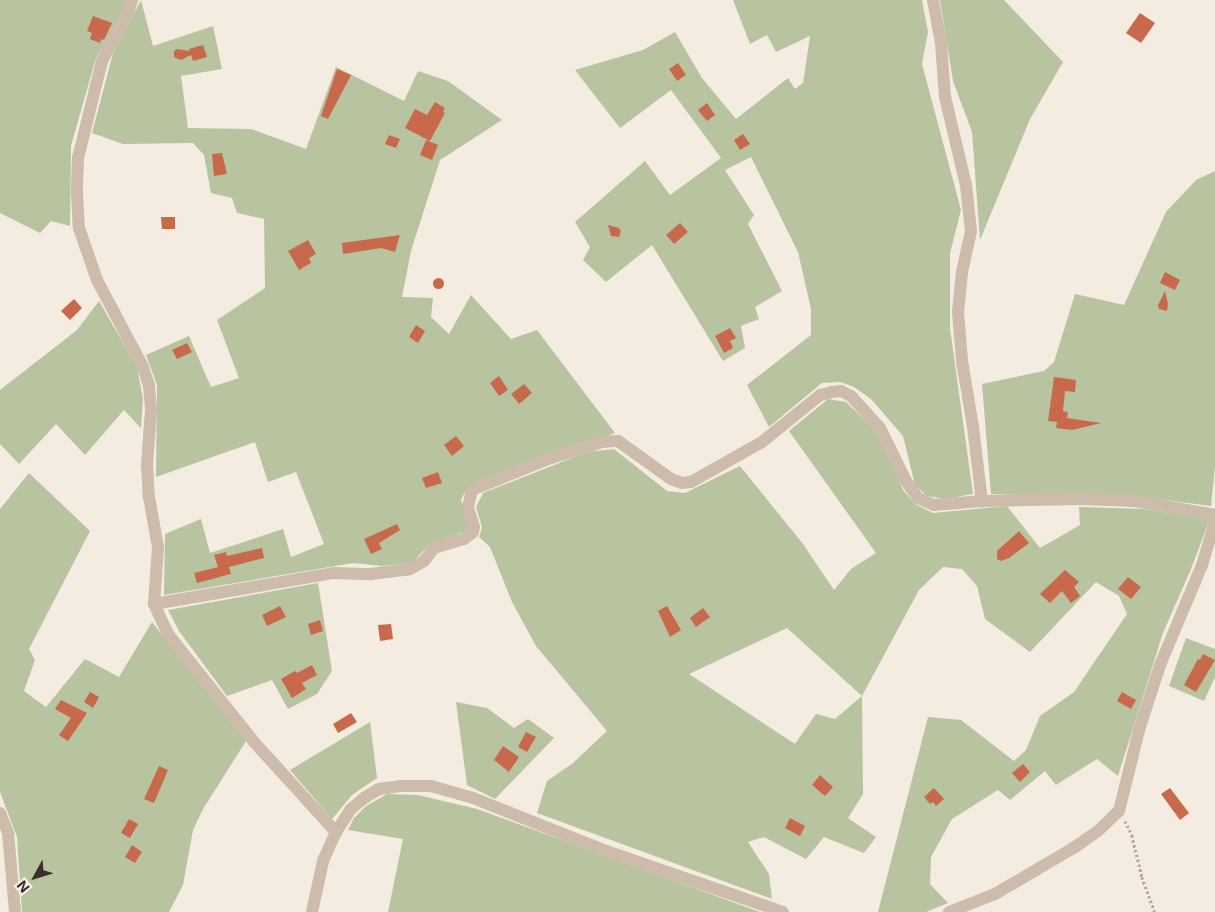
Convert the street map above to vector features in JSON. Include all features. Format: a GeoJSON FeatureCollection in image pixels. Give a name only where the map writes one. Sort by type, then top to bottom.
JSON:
{"type":"FeatureCollection","features":[{"type":"Feature","properties":{"kind":"street"},"geometry":{"type":"LineString","coordinates":[[132,0],[129,10],[102,62],[78,158],[77,194],[79,228],[93,271],[143,367],[149,386],[151,410],[147,464],[149,497],[158,547],[154,604],[168,634],[254,742],[336,832]]}},
{"type":"Feature","properties":{"kind":"street"},"geometry":{"type":"LineString","coordinates":[[933,0],[941,43],[945,97],[966,185],[971,231],[962,272],[958,312],[962,361],[973,427],[982,501]]}},
{"type":"Feature","properties":{"kind":"street"},"geometry":{"type":"LineString","coordinates":[[154,604],[334,573],[371,574],[410,569],[424,562],[434,548],[464,539],[473,532],[474,527],[468,507],[472,490],[551,458],[602,442],[618,442],[671,479],[682,483],[691,482],[762,442],[820,395],[841,391],[851,396],[880,428],[906,480],[918,498],[934,505],[982,501],[1082,499],[1135,501],[1215,515]]}},
{"type":"Feature","properties":{"kind":"street"},"geometry":{"type":"LineString","coordinates":[[949,912],[995,894],[1067,852],[1098,830],[1119,811],[1139,730],[1160,665],[1202,565],[1215,522]]}},
{"type":"Feature","properties":{"kind":"street"},"geometry":{"type":"LineString","coordinates":[[312,912],[324,861],[336,832],[352,810],[379,789],[400,786],[431,786],[473,798],[606,851],[783,912]]}},
{"type":"Feature","properties":{"kind":"street"},"geometry":{"type":"LineString","coordinates":[[0,813],[8,833],[15,912]]}},
{"type":"Feature","properties":{"kind":"path"},"geometry":{"type":"LineString","coordinates":[[1119,811],[1132,835],[1142,877],[1155,912]]}},
{"type":"Feature","properties":{"kind":"green space"},"geometry":{"type":"Polygon","coordinates":[[[0,0],[129,0],[126,9],[96,58],[71,146],[70,226],[51,221],[40,233],[0,213],[0,0]]]}},
{"type":"Feature","properties":{"kind":"green space"},"geometry":{"type":"Polygon","coordinates":[[[141,0],[153,46],[213,26],[222,69],[181,76],[188,128],[251,129],[306,149],[336,67],[404,101],[418,71],[448,81],[502,120],[440,160],[411,251],[402,297],[433,298],[431,317],[449,334],[471,295],[511,339],[537,330],[615,433],[468,486],[461,500],[469,524],[467,531],[430,544],[412,563],[382,566],[353,563],[164,595],[165,534],[201,519],[210,553],[283,529],[291,557],[324,544],[296,472],[268,482],[255,442],[156,477],[157,385],[146,355],[189,336],[211,387],[239,378],[217,320],[265,288],[264,219],[237,213],[232,198],[211,193],[204,155],[193,143],[123,144],[92,133],[113,53],[141,0]]]}},
{"type":"Feature","properties":{"kind":"green space"},"geometry":{"type":"Polygon","coordinates":[[[733,0],[922,0],[928,32],[922,64],[961,210],[950,253],[950,328],[973,494],[945,499],[927,496],[915,485],[903,436],[871,399],[854,387],[840,382],[822,383],[769,427],[747,385],[811,335],[811,309],[798,252],[751,157],[725,170],[754,215],[748,224],[782,291],[755,307],[759,319],[741,326],[745,348],[723,361],[652,245],[606,282],[583,260],[590,247],[575,222],[645,161],[670,195],[721,158],[671,90],[620,128],[575,70],[643,50],[675,32],[702,78],[736,119],[788,78],[795,89],[803,83],[810,36],[776,52],[767,35],[750,44],[733,0]]]}},
{"type":"Feature","properties":{"kind":"green space"},"geometry":{"type":"Polygon","coordinates":[[[940,0],[1004,0],[1063,62],[1030,119],[980,240],[972,132],[953,81],[940,0]]]}},
{"type":"Feature","properties":{"kind":"green space"},"geometry":{"type":"Polygon","coordinates":[[[1215,171],[1215,466],[1211,506],[1157,499],[991,494],[982,384],[1044,371],[1054,362],[1075,294],[1124,305],[1166,212],[1196,180],[1215,171]]]}},
{"type":"Feature","properties":{"kind":"green space"},"geometry":{"type":"Polygon","coordinates":[[[99,301],[137,367],[143,399],[141,428],[124,410],[85,455],[56,424],[19,464],[0,444],[0,390],[77,330],[99,301]]]}},
{"type":"Feature","properties":{"kind":"green space"},"geometry":{"type":"Polygon","coordinates":[[[828,399],[846,402],[871,426],[882,441],[903,490],[915,504],[933,513],[1007,506],[1040,548],[1080,525],[1079,507],[1145,509],[1210,519],[1163,633],[1118,776],[1097,759],[1056,785],[1045,771],[1010,800],[998,790],[952,819],[931,857],[930,884],[948,903],[926,912],[878,912],[928,717],[961,720],[1014,761],[1026,750],[1040,716],[1074,692],[1127,614],[1119,596],[1096,582],[1030,652],[985,619],[977,586],[962,569],[943,567],[919,590],[862,696],[863,794],[848,818],[876,837],[864,853],[824,837],[806,859],[764,837],[748,842],[769,874],[772,899],[537,813],[547,781],[573,763],[607,731],[536,646],[512,602],[490,547],[479,537],[482,527],[476,507],[483,493],[587,452],[614,449],[667,491],[685,493],[740,466],[803,544],[834,590],[851,569],[876,553],[789,431],[828,399]],[[787,628],[689,674],[795,744],[816,714],[835,719],[862,696],[787,628]]]}},
{"type":"Feature","properties":{"kind":"green space"},"geometry":{"type":"Polygon","coordinates":[[[29,473],[90,531],[29,649],[35,660],[24,691],[46,707],[85,659],[119,677],[152,622],[246,741],[203,809],[193,830],[183,885],[169,912],[22,912],[17,837],[0,792],[0,509],[29,473]]]}},
{"type":"Feature","properties":{"kind":"green space"},"geometry":{"type":"Polygon","coordinates":[[[318,583],[332,671],[317,694],[288,709],[272,680],[227,696],[179,631],[168,610],[318,583]]]}},
{"type":"Feature","properties":{"kind":"green space"},"geometry":{"type":"Polygon","coordinates":[[[1186,638],[1215,649],[1215,677],[1204,701],[1169,686],[1186,638]]]}},
{"type":"Feature","properties":{"kind":"green space"},"geometry":{"type":"Polygon","coordinates":[[[456,702],[487,708],[514,728],[528,719],[554,738],[495,799],[467,785],[456,702]]]}},
{"type":"Feature","properties":{"kind":"green space"},"geometry":{"type":"Polygon","coordinates":[[[370,722],[377,778],[352,795],[332,819],[290,770],[370,722]]]}},
{"type":"Feature","properties":{"kind":"green space"},"geometry":{"type":"Polygon","coordinates":[[[387,794],[418,795],[477,809],[760,912],[388,912],[403,839],[348,830],[354,818],[366,806],[387,794]]]}},
{"type":"Feature","properties":{"kind":"building"},"geometry":{"type":"Polygon","coordinates":[[[1140,13],[1155,23],[1141,43],[1126,33],[1140,13]]]}},
{"type":"Feature","properties":{"kind":"building"},"geometry":{"type":"Polygon","coordinates":[[[93,16],[112,23],[104,40],[101,39],[100,43],[90,39],[92,33],[87,31],[93,16]]]}},
{"type":"Feature","properties":{"kind":"building"},"geometry":{"type":"Polygon","coordinates":[[[203,45],[207,57],[193,61],[191,55],[181,60],[174,57],[174,51],[177,49],[190,51],[189,49],[203,45]]]}},
{"type":"Feature","properties":{"kind":"building"},"geometry":{"type":"Polygon","coordinates":[[[678,63],[686,75],[677,81],[669,69],[678,63]]]}},
{"type":"Feature","properties":{"kind":"building"},"geometry":{"type":"Polygon","coordinates":[[[337,69],[351,75],[328,119],[321,116],[337,69]]]}},
{"type":"Feature","properties":{"kind":"building"},"geometry":{"type":"Polygon","coordinates":[[[435,102],[445,108],[443,112],[445,113],[430,141],[405,128],[415,109],[427,115],[435,102]]]}},
{"type":"Feature","properties":{"kind":"building"},"geometry":{"type":"Polygon","coordinates":[[[707,103],[715,115],[707,121],[698,110],[707,103]]]}},
{"type":"Feature","properties":{"kind":"building"},"geometry":{"type":"Polygon","coordinates":[[[743,134],[750,144],[740,150],[734,140],[743,134]]]}},
{"type":"Feature","properties":{"kind":"building"},"geometry":{"type":"Polygon","coordinates":[[[389,135],[400,139],[396,148],[385,144],[389,135]]]}},
{"type":"Feature","properties":{"kind":"building"},"geometry":{"type":"Polygon","coordinates":[[[426,140],[438,145],[432,160],[420,155],[426,140]]]}},
{"type":"Feature","properties":{"kind":"building"},"geometry":{"type":"Polygon","coordinates":[[[222,153],[227,174],[214,176],[212,154],[222,153]]]}},
{"type":"Feature","properties":{"kind":"building"},"geometry":{"type":"Polygon","coordinates":[[[161,217],[175,217],[175,229],[162,229],[161,217]]]}},
{"type":"Feature","properties":{"kind":"building"},"geometry":{"type":"Polygon","coordinates":[[[680,223],[688,232],[674,244],[666,235],[680,223]]]}},
{"type":"Feature","properties":{"kind":"building"},"geometry":{"type":"Polygon","coordinates":[[[608,225],[619,228],[621,231],[619,237],[611,236],[608,225]]]}},
{"type":"Feature","properties":{"kind":"building"},"geometry":{"type":"Polygon","coordinates":[[[400,235],[395,252],[381,248],[343,254],[342,243],[400,235]]]}},
{"type":"Feature","properties":{"kind":"building"},"geometry":{"type":"Polygon","coordinates":[[[308,240],[316,254],[309,258],[311,263],[299,270],[288,251],[308,240]]]}},
{"type":"Feature","properties":{"kind":"building"},"geometry":{"type":"Polygon","coordinates":[[[1165,272],[1180,280],[1175,290],[1160,283],[1165,272]]]}},
{"type":"Feature","properties":{"kind":"building"},"geometry":{"type":"Polygon","coordinates":[[[436,278],[440,278],[443,283],[442,287],[436,288],[433,285],[433,281],[436,278]]]}},
{"type":"Feature","properties":{"kind":"building"},"geometry":{"type":"Polygon","coordinates":[[[1165,291],[1168,304],[1167,311],[1159,309],[1158,305],[1165,291]]]}},
{"type":"Feature","properties":{"kind":"building"},"geometry":{"type":"Polygon","coordinates":[[[74,299],[82,308],[70,320],[61,311],[74,299]]]}},
{"type":"Feature","properties":{"kind":"building"},"geometry":{"type":"Polygon","coordinates":[[[416,325],[425,331],[418,343],[409,337],[416,325]]]}},
{"type":"Feature","properties":{"kind":"building"},"geometry":{"type":"Polygon","coordinates":[[[730,328],[736,338],[730,341],[733,348],[724,353],[715,336],[730,328]]]}},
{"type":"Feature","properties":{"kind":"building"},"geometry":{"type":"Polygon","coordinates":[[[187,343],[192,352],[177,359],[172,350],[187,343]]]}},
{"type":"Feature","properties":{"kind":"building"},"geometry":{"type":"Polygon","coordinates":[[[499,376],[508,390],[499,396],[490,383],[499,376]]]}},
{"type":"Feature","properties":{"kind":"building"},"geometry":{"type":"Polygon","coordinates":[[[1054,377],[1076,380],[1075,392],[1065,391],[1063,411],[1068,412],[1067,418],[1101,423],[1072,430],[1056,428],[1057,422],[1048,421],[1054,377]]]}},
{"type":"Feature","properties":{"kind":"building"},"geometry":{"type":"Polygon","coordinates":[[[524,384],[532,393],[519,404],[511,394],[524,384]]]}},
{"type":"Feature","properties":{"kind":"building"},"geometry":{"type":"Polygon","coordinates":[[[456,436],[464,446],[452,456],[444,445],[456,436]]]}},
{"type":"Feature","properties":{"kind":"building"},"geometry":{"type":"Polygon","coordinates":[[[438,472],[442,483],[426,488],[422,478],[438,472]]]}},
{"type":"Feature","properties":{"kind":"building"},"geometry":{"type":"Polygon","coordinates":[[[397,524],[400,530],[379,543],[382,549],[371,554],[364,539],[397,524]]]}},
{"type":"Feature","properties":{"kind":"building"},"geometry":{"type":"Polygon","coordinates":[[[1019,531],[1029,543],[1009,558],[1001,561],[997,559],[997,551],[1019,531]]]}},
{"type":"Feature","properties":{"kind":"building"},"geometry":{"type":"Polygon","coordinates":[[[262,548],[264,558],[229,567],[231,574],[197,583],[194,573],[218,567],[214,555],[226,552],[227,556],[262,548]]]}},
{"type":"Feature","properties":{"kind":"building"},"geometry":{"type":"Polygon","coordinates":[[[1065,570],[1079,582],[1074,587],[1080,596],[1071,603],[1062,591],[1050,603],[1040,594],[1065,570]]]}},
{"type":"Feature","properties":{"kind":"building"},"geometry":{"type":"Polygon","coordinates":[[[1128,577],[1141,587],[1131,599],[1118,589],[1128,577]]]}},
{"type":"Feature","properties":{"kind":"building"},"geometry":{"type":"Polygon","coordinates":[[[280,606],[286,617],[267,626],[262,615],[280,606]]]}},
{"type":"Feature","properties":{"kind":"building"},"geometry":{"type":"Polygon","coordinates":[[[667,606],[681,630],[670,637],[658,611],[667,606]]]}},
{"type":"Feature","properties":{"kind":"building"},"geometry":{"type":"Polygon","coordinates":[[[703,608],[710,617],[696,627],[690,618],[703,608]]]}},
{"type":"Feature","properties":{"kind":"building"},"geometry":{"type":"Polygon","coordinates":[[[320,620],[323,631],[311,635],[308,624],[320,620]]]}},
{"type":"Feature","properties":{"kind":"building"},"geometry":{"type":"Polygon","coordinates":[[[391,624],[393,639],[380,641],[378,625],[391,624]]]}},
{"type":"Feature","properties":{"kind":"building"},"geometry":{"type":"Polygon","coordinates":[[[1203,654],[1215,660],[1196,692],[1184,685],[1198,659],[1200,660],[1203,654]]]}},
{"type":"Feature","properties":{"kind":"building"},"geometry":{"type":"Polygon","coordinates":[[[312,665],[317,675],[302,683],[306,689],[292,698],[281,679],[295,671],[297,673],[312,665]]]}},
{"type":"Feature","properties":{"kind":"building"},"geometry":{"type":"Polygon","coordinates":[[[90,692],[99,697],[93,708],[84,702],[90,692]]]}},
{"type":"Feature","properties":{"kind":"building"},"geometry":{"type":"Polygon","coordinates":[[[1122,692],[1136,700],[1131,709],[1117,701],[1122,692]]]}},
{"type":"Feature","properties":{"kind":"building"},"geometry":{"type":"Polygon","coordinates":[[[61,700],[87,713],[68,741],[59,735],[71,718],[55,709],[61,700]]]}},
{"type":"Feature","properties":{"kind":"building"},"geometry":{"type":"Polygon","coordinates":[[[351,713],[357,722],[338,733],[333,724],[351,713]]]}},
{"type":"Feature","properties":{"kind":"building"},"geometry":{"type":"Polygon","coordinates":[[[526,732],[536,737],[527,752],[518,747],[526,732]]]}},
{"type":"Feature","properties":{"kind":"building"},"geometry":{"type":"Polygon","coordinates":[[[503,746],[519,757],[509,772],[494,760],[503,746]]]}},
{"type":"Feature","properties":{"kind":"building"},"geometry":{"type":"Polygon","coordinates":[[[1023,764],[1030,772],[1020,782],[1012,773],[1023,764]]]}},
{"type":"Feature","properties":{"kind":"building"},"geometry":{"type":"Polygon","coordinates":[[[159,766],[168,770],[154,803],[144,799],[159,766]]]}},
{"type":"Feature","properties":{"kind":"building"},"geometry":{"type":"Polygon","coordinates":[[[820,775],[833,787],[825,796],[812,785],[820,775]]]}},
{"type":"Feature","properties":{"kind":"building"},"geometry":{"type":"Polygon","coordinates":[[[934,788],[944,799],[936,806],[933,802],[930,804],[924,797],[934,788]]]}},
{"type":"Feature","properties":{"kind":"building"},"geometry":{"type":"Polygon","coordinates":[[[1170,788],[1189,813],[1180,820],[1161,794],[1170,788]]]}},
{"type":"Feature","properties":{"kind":"building"},"geometry":{"type":"Polygon","coordinates":[[[790,818],[805,826],[800,836],[785,828],[790,818]]]}},
{"type":"Feature","properties":{"kind":"building"},"geometry":{"type":"Polygon","coordinates":[[[129,819],[138,824],[130,838],[121,833],[129,819]]]}},
{"type":"Feature","properties":{"kind":"building"},"geometry":{"type":"Polygon","coordinates":[[[132,845],[142,852],[135,863],[125,857],[132,845]]]}}]}
